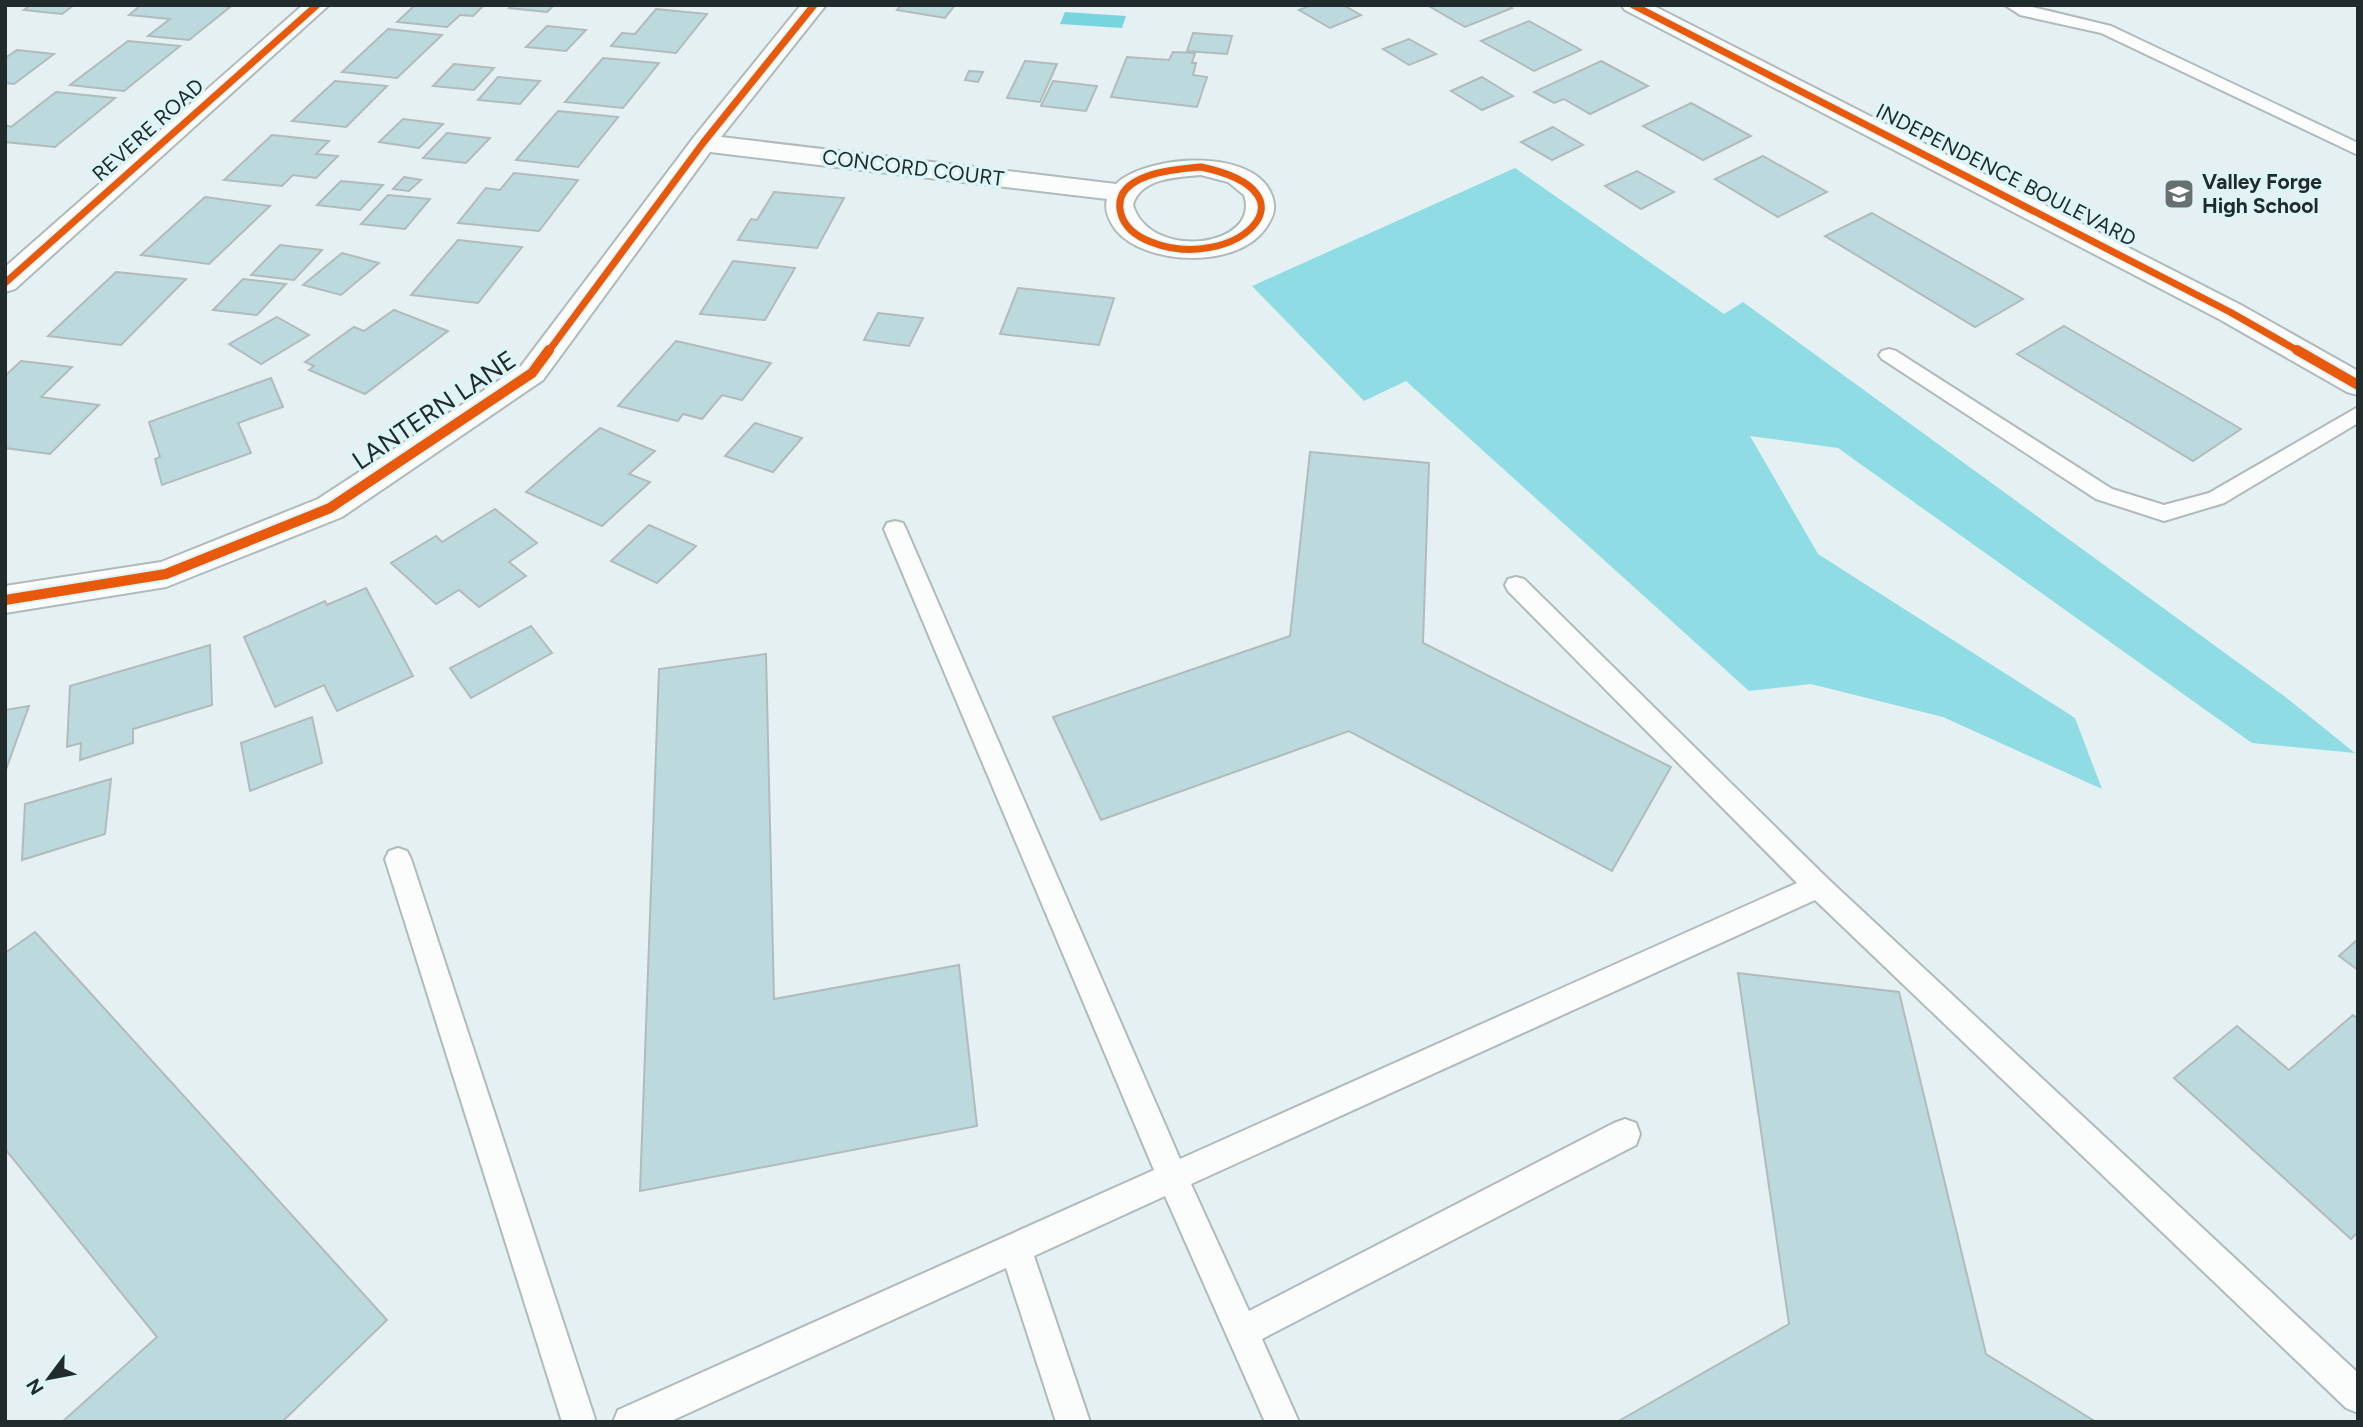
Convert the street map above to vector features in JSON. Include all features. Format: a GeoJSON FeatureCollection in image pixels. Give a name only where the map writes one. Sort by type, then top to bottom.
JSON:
{"type":"FeatureCollection","features":[{"type":"Feature","properties":{"kind":"street","name":"REVERE ROAD"},"geometry":{"type":"LineString","coordinates":[[5,283],[317,5]]}},
{"type":"Feature","properties":{"kind":"street","name":"LANTERN LANE"},"geometry":{"type":"LineString","coordinates":[[5,600],[166,574],[330,508],[532,373],[703,143],[814,5]]}},
{"type":"Feature","properties":{"kind":"street","name":"INDEPENDENCE BOULEVARD"},"geometry":{"type":"LineString","coordinates":[[1633,5],[2230,312],[2358,385]]}},
{"type":"Feature","properties":{"kind":"street","name":"CONCORD COURT"},"geometry":{"type":"LineString","coordinates":[[703,143],[1124,193]]}},
{"type":"Feature","properties":{"kind":"street"},"geometry":{"type":"LineString","coordinates":[[1177,167],[1201,167],[1223,171],[1243,180],[1256,191],[1262,205],[1260,218],[1251,231],[1235,241],[1215,247],[1168,247],[1148,241],[1132,231],[1122,219],[1119,206],[1124,193],[1136,181],[1154,172],[1177,167]]}},
{"type":"Feature","properties":{"kind":"lane"},"geometry":{"type":"LineString","coordinates":[[2012,5],[2025,12],[2106,29]]}},
{"type":"Feature","properties":{"kind":"lane"},"geometry":{"type":"LineString","coordinates":[[2062,5],[2106,29],[2358,150]]}},
{"type":"Feature","properties":{"kind":"lane"},"geometry":{"type":"LineString","coordinates":[[1889,355],[2104,494],[2164,513],[2216,498],[2358,414]]}},
{"type":"Feature","properties":{"kind":"lane"},"geometry":{"type":"LineString","coordinates":[[895,529],[1173,1178],[1282,1422]]}},
{"type":"Feature","properties":{"kind":"lane"},"geometry":{"type":"LineString","coordinates":[[1517,585],[1818,886],[2358,1396]]}},
{"type":"Feature","properties":{"kind":"lane"},"geometry":{"type":"LineString","coordinates":[[398,859],[579,1422]]}},
{"type":"Feature","properties":{"kind":"lane"},"geometry":{"type":"LineString","coordinates":[[630,1422],[1818,886]]}},
{"type":"Feature","properties":{"kind":"lane"},"geometry":{"type":"LineString","coordinates":[[1241,1332],[1625,1134]]}},
{"type":"Feature","properties":{"kind":"lane"},"geometry":{"type":"LineString","coordinates":[[1015,1248],[1073,1422]]}},
{"type":"Feature","properties":{"kind":"shaded area"},"geometry":{"type":"Polygon","coordinates":[[[1065,12],[1126,16],[1122,28],[1060,24],[1065,12]]]}},
{"type":"Feature","properties":{"kind":"shaded area"},"geometry":{"type":"Polygon","coordinates":[[[1515,168],[1724,314],[1743,302],[2284,696],[2355,753],[2252,743],[1838,448],[1750,436],[1818,554],[2075,718],[2102,789],[1943,717],[1811,684],[1749,691],[1406,381],[1364,401],[1252,286],[1515,168]]]}},
{"type":"Feature","properties":{"kind":"building"},"geometry":{"type":"Polygon","coordinates":[[[30,5],[74,5],[62,14],[24,10],[30,5]]]}},
{"type":"Feature","properties":{"kind":"building"},"geometry":{"type":"Polygon","coordinates":[[[141,5],[230,7],[189,40],[148,36],[170,19],[129,15],[141,5]]]}},
{"type":"Feature","properties":{"kind":"building"},"geometry":{"type":"Polygon","coordinates":[[[415,5],[484,5],[473,16],[460,15],[447,27],[397,22],[415,5]]]}},
{"type":"Feature","properties":{"kind":"building"},"geometry":{"type":"Polygon","coordinates":[[[512,5],[554,5],[547,12],[509,8],[512,5]]]}},
{"type":"Feature","properties":{"kind":"building"},"geometry":{"type":"Polygon","coordinates":[[[901,5],[955,5],[945,18],[897,10],[901,5]]]}},
{"type":"Feature","properties":{"kind":"building"},"geometry":{"type":"Polygon","coordinates":[[[1312,5],[1343,5],[1361,15],[1330,28],[1299,10],[1312,5]]]}},
{"type":"Feature","properties":{"kind":"building"},"geometry":{"type":"Polygon","coordinates":[[[1427,5],[1507,5],[1512,8],[1465,27],[1427,5]]]}},
{"type":"Feature","properties":{"kind":"building"},"geometry":{"type":"Polygon","coordinates":[[[656,9],[707,14],[676,53],[611,46],[622,33],[635,34],[656,9]]]}},
{"type":"Feature","properties":{"kind":"building"},"geometry":{"type":"Polygon","coordinates":[[[1529,21],[1581,50],[1534,71],[1481,41],[1529,21]]]}},
{"type":"Feature","properties":{"kind":"building"},"geometry":{"type":"Polygon","coordinates":[[[547,26],[586,30],[566,51],[526,47],[547,26]]]}},
{"type":"Feature","properties":{"kind":"building"},"geometry":{"type":"Polygon","coordinates":[[[388,29],[442,35],[397,78],[342,72],[388,29]]]}},
{"type":"Feature","properties":{"kind":"building"},"geometry":{"type":"Polygon","coordinates":[[[1193,33],[1232,36],[1227,54],[1187,51],[1193,33]]]}},
{"type":"Feature","properties":{"kind":"building"},"geometry":{"type":"Polygon","coordinates":[[[1409,39],[1436,54],[1409,65],[1383,49],[1409,39]]]}},
{"type":"Feature","properties":{"kind":"building"},"geometry":{"type":"Polygon","coordinates":[[[128,41],[180,46],[124,91],[70,85],[128,41]]]}},
{"type":"Feature","properties":{"kind":"building"},"geometry":{"type":"Polygon","coordinates":[[[17,50],[54,54],[14,84],[5,83],[5,58],[17,50]]]}},
{"type":"Feature","properties":{"kind":"building"},"geometry":{"type":"Polygon","coordinates":[[[1173,52],[1195,53],[1193,75],[1207,77],[1197,107],[1111,97],[1127,57],[1169,60],[1173,52]]]}},
{"type":"Feature","properties":{"kind":"building"},"geometry":{"type":"Polygon","coordinates":[[[603,58],[659,63],[623,108],[565,102],[603,58]]]}},
{"type":"Feature","properties":{"kind":"building"},"geometry":{"type":"Polygon","coordinates":[[[1025,61],[1057,64],[1040,102],[1007,98],[1025,61]]]}},
{"type":"Feature","properties":{"kind":"building"},"geometry":{"type":"Polygon","coordinates":[[[1601,61],[1648,86],[1590,114],[1564,99],[1554,103],[1534,92],[1601,61]]]}},
{"type":"Feature","properties":{"kind":"building"},"geometry":{"type":"Polygon","coordinates":[[[454,64],[494,68],[474,90],[433,86],[454,64]]]}},
{"type":"Feature","properties":{"kind":"building"},"geometry":{"type":"Polygon","coordinates":[[[969,71],[983,72],[978,82],[965,80],[969,71]]]}},
{"type":"Feature","properties":{"kind":"building"},"geometry":{"type":"Polygon","coordinates":[[[498,77],[540,81],[520,104],[478,100],[498,77]]]}},
{"type":"Feature","properties":{"kind":"building"},"geometry":{"type":"Polygon","coordinates":[[[1482,77],[1513,96],[1482,110],[1451,91],[1482,77]]]}},
{"type":"Feature","properties":{"kind":"building"},"geometry":{"type":"Polygon","coordinates":[[[335,81],[387,86],[346,127],[292,121],[335,81]]]}},
{"type":"Feature","properties":{"kind":"building"},"geometry":{"type":"Polygon","coordinates":[[[1053,81],[1097,86],[1086,111],[1041,106],[1053,81]]]}},
{"type":"Feature","properties":{"kind":"building"},"geometry":{"type":"Polygon","coordinates":[[[56,92],[115,98],[55,147],[5,142],[5,125],[11,127],[56,92]]]}},
{"type":"Feature","properties":{"kind":"building"},"geometry":{"type":"Polygon","coordinates":[[[1691,103],[1751,136],[1703,160],[1643,126],[1691,103]]]}},
{"type":"Feature","properties":{"kind":"building"},"geometry":{"type":"Polygon","coordinates":[[[558,111],[618,117],[578,167],[516,160],[558,111]]]}},
{"type":"Feature","properties":{"kind":"building"},"geometry":{"type":"Polygon","coordinates":[[[403,119],[443,124],[419,148],[379,142],[403,119]]]}},
{"type":"Feature","properties":{"kind":"building"},"geometry":{"type":"Polygon","coordinates":[[[1553,127],[1583,145],[1552,160],[1521,142],[1553,127]]]}},
{"type":"Feature","properties":{"kind":"building"},"geometry":{"type":"Polygon","coordinates":[[[447,133],[490,138],[466,163],[423,158],[447,133]]]}},
{"type":"Feature","properties":{"kind":"building"},"geometry":{"type":"Polygon","coordinates":[[[272,135],[329,141],[316,154],[338,156],[316,178],[293,175],[282,186],[224,180],[272,135]]]}},
{"type":"Feature","properties":{"kind":"building"},"geometry":{"type":"Polygon","coordinates":[[[1763,156],[1827,192],[1778,217],[1715,179],[1763,156]]]}},
{"type":"Feature","properties":{"kind":"building"},"geometry":{"type":"Polygon","coordinates":[[[1637,171],[1674,192],[1641,209],[1605,186],[1637,171]]]}},
{"type":"Feature","properties":{"kind":"building"},"geometry":{"type":"Polygon","coordinates":[[[514,173],[578,180],[539,231],[458,223],[486,188],[500,190],[514,173]]]}},
{"type":"Feature","properties":{"kind":"building"},"geometry":{"type":"Polygon","coordinates":[[[404,177],[421,180],[409,191],[393,189],[404,177]]]}},
{"type":"Feature","properties":{"kind":"building"},"geometry":{"type":"Polygon","coordinates":[[[341,181],[383,185],[360,210],[317,205],[341,181]]]}},
{"type":"Feature","properties":{"kind":"building"},"geometry":{"type":"Polygon","coordinates":[[[774,192],[844,198],[817,248],[738,240],[751,219],[757,220],[774,192]]]}},
{"type":"Feature","properties":{"kind":"building"},"geometry":{"type":"Polygon","coordinates":[[[388,195],[430,199],[405,229],[361,224],[388,195]]]}},
{"type":"Feature","properties":{"kind":"building"},"geometry":{"type":"Polygon","coordinates":[[[205,197],[270,206],[209,264],[141,255],[205,197]]]}},
{"type":"Feature","properties":{"kind":"building"},"geometry":{"type":"Polygon","coordinates":[[[1872,213],[2023,299],[1975,327],[1825,236],[1872,213]]]}},
{"type":"Feature","properties":{"kind":"building"},"geometry":{"type":"Polygon","coordinates":[[[458,240],[522,247],[478,303],[411,295],[458,240]]]}},
{"type":"Feature","properties":{"kind":"building"},"geometry":{"type":"Polygon","coordinates":[[[280,245],[322,250],[294,280],[251,275],[280,245]]]}},
{"type":"Feature","properties":{"kind":"building"},"geometry":{"type":"Polygon","coordinates":[[[342,253],[379,263],[341,295],[303,285],[342,253]]]}},
{"type":"Feature","properties":{"kind":"building"},"geometry":{"type":"Polygon","coordinates":[[[733,261],[795,268],[765,320],[700,314],[733,261]]]}},
{"type":"Feature","properties":{"kind":"building"},"geometry":{"type":"Polygon","coordinates":[[[116,272],[186,279],[121,345],[48,336],[116,272]]]}},
{"type":"Feature","properties":{"kind":"building"},"geometry":{"type":"Polygon","coordinates":[[[243,279],[286,284],[257,315],[213,310],[243,279]]]}},
{"type":"Feature","properties":{"kind":"building"},"geometry":{"type":"Polygon","coordinates":[[[1018,288],[1114,298],[1099,345],[1000,334],[1018,288]]]}},
{"type":"Feature","properties":{"kind":"building"},"geometry":{"type":"Polygon","coordinates":[[[394,310],[448,331],[365,394],[309,370],[314,366],[305,362],[354,327],[364,331],[394,310]]]}},
{"type":"Feature","properties":{"kind":"building"},"geometry":{"type":"Polygon","coordinates":[[[878,313],[923,318],[909,346],[864,340],[878,313]]]}},
{"type":"Feature","properties":{"kind":"building"},"geometry":{"type":"Polygon","coordinates":[[[277,317],[309,335],[261,364],[229,344],[277,317]]]}},
{"type":"Feature","properties":{"kind":"building"},"geometry":{"type":"Polygon","coordinates":[[[2064,326],[2241,429],[2193,461],[2017,354],[2064,326]]]}},
{"type":"Feature","properties":{"kind":"building"},"geometry":{"type":"Polygon","coordinates":[[[676,341],[771,363],[742,400],[722,395],[702,419],[683,414],[678,421],[618,406],[676,341]]]}},
{"type":"Feature","properties":{"kind":"building"},"geometry":{"type":"Polygon","coordinates":[[[21,361],[72,367],[41,397],[99,405],[50,454],[5,448],[5,376],[21,361]]]}},
{"type":"Feature","properties":{"kind":"building"},"geometry":{"type":"Polygon","coordinates":[[[271,378],[283,407],[238,423],[251,453],[162,485],[155,459],[160,457],[149,422],[271,378]]]}},
{"type":"Feature","properties":{"kind":"building"},"geometry":{"type":"Polygon","coordinates":[[[755,423],[802,438],[773,472],[725,456],[755,423]]]}},
{"type":"Feature","properties":{"kind":"building"},"geometry":{"type":"Polygon","coordinates":[[[600,428],[655,451],[629,474],[650,482],[602,526],[526,492],[600,428]]]}},
{"type":"Feature","properties":{"kind":"building"},"geometry":{"type":"Polygon","coordinates":[[[1310,452],[1429,463],[1423,643],[1671,767],[1612,871],[1349,731],[1101,820],[1053,717],[1290,636],[1310,452]]]}},
{"type":"Feature","properties":{"kind":"building"},"geometry":{"type":"Polygon","coordinates":[[[495,509],[537,543],[509,562],[526,576],[479,607],[459,590],[436,604],[391,563],[436,536],[442,542],[495,509]]]}},
{"type":"Feature","properties":{"kind":"building"},"geometry":{"type":"Polygon","coordinates":[[[649,525],[696,546],[657,583],[611,561],[649,525]]]}},
{"type":"Feature","properties":{"kind":"building"},"geometry":{"type":"Polygon","coordinates":[[[366,588],[413,676],[337,711],[324,685],[275,707],[244,637],[325,601],[327,605],[366,588]]]}},
{"type":"Feature","properties":{"kind":"building"},"geometry":{"type":"Polygon","coordinates":[[[531,626],[552,653],[471,698],[450,668],[531,626]]]}},
{"type":"Feature","properties":{"kind":"building"},"geometry":{"type":"Polygon","coordinates":[[[210,645],[212,705],[133,729],[133,743],[80,760],[81,743],[67,747],[70,686],[210,645]]]}},
{"type":"Feature","properties":{"kind":"building"},"geometry":{"type":"Polygon","coordinates":[[[766,654],[774,999],[959,965],[977,1126],[640,1191],[659,669],[766,654]]]}},
{"type":"Feature","properties":{"kind":"building"},"geometry":{"type":"Polygon","coordinates":[[[29,706],[5,772],[5,710],[29,706]]]}},
{"type":"Feature","properties":{"kind":"building"},"geometry":{"type":"Polygon","coordinates":[[[312,717],[322,763],[250,791],[241,743],[312,717]]]}},
{"type":"Feature","properties":{"kind":"building"},"geometry":{"type":"Polygon","coordinates":[[[111,779],[105,834],[22,860],[25,804],[111,779]]]}},
{"type":"Feature","properties":{"kind":"building"},"geometry":{"type":"Polygon","coordinates":[[[35,932],[387,1320],[282,1422],[62,1422],[157,1337],[5,1149],[5,953],[35,932]]]}},
{"type":"Feature","properties":{"kind":"building"},"geometry":{"type":"Polygon","coordinates":[[[2358,939],[2358,970],[2339,956],[2358,939]]]}},
{"type":"Feature","properties":{"kind":"building"},"geometry":{"type":"Polygon","coordinates":[[[1738,973],[1899,992],[1986,1354],[2096,1422],[1617,1422],[1789,1324],[1738,973]]]}},
{"type":"Feature","properties":{"kind":"building"},"geometry":{"type":"Polygon","coordinates":[[[2353,1015],[2358,1019],[2358,1232],[2351,1239],[2174,1078],[2237,1026],[2289,1070],[2353,1015]]]}},
{"type":"Feature","properties":{"kind":"cycle path"},"geometry":{"type":"LineString","coordinates":[[5,283],[317,5]]}},
{"type":"Feature","properties":{"kind":"cycle path"},"geometry":{"type":"LineString","coordinates":[[5,600],[166,574],[330,508],[532,373],[703,143],[814,5]]}},
{"type":"Feature","properties":{"kind":"cycle path"},"geometry":{"type":"LineString","coordinates":[[1633,5],[2230,312],[2358,385]]}},
{"type":"Feature","properties":{"kind":"cycle path"},"geometry":{"type":"LineString","coordinates":[[1201,167],[1242,179],[1257,194],[1260,202],[1258,219],[1245,234],[1223,245],[1175,248],[1144,240],[1123,220],[1119,205],[1122,194],[1131,185],[1159,173],[1201,167]]}},
{"type":"Feature","properties":{"kind":"place","name":"Valley Forge High School"},"geometry":{"type":"Point","coordinates":[2179,194]}}]}
